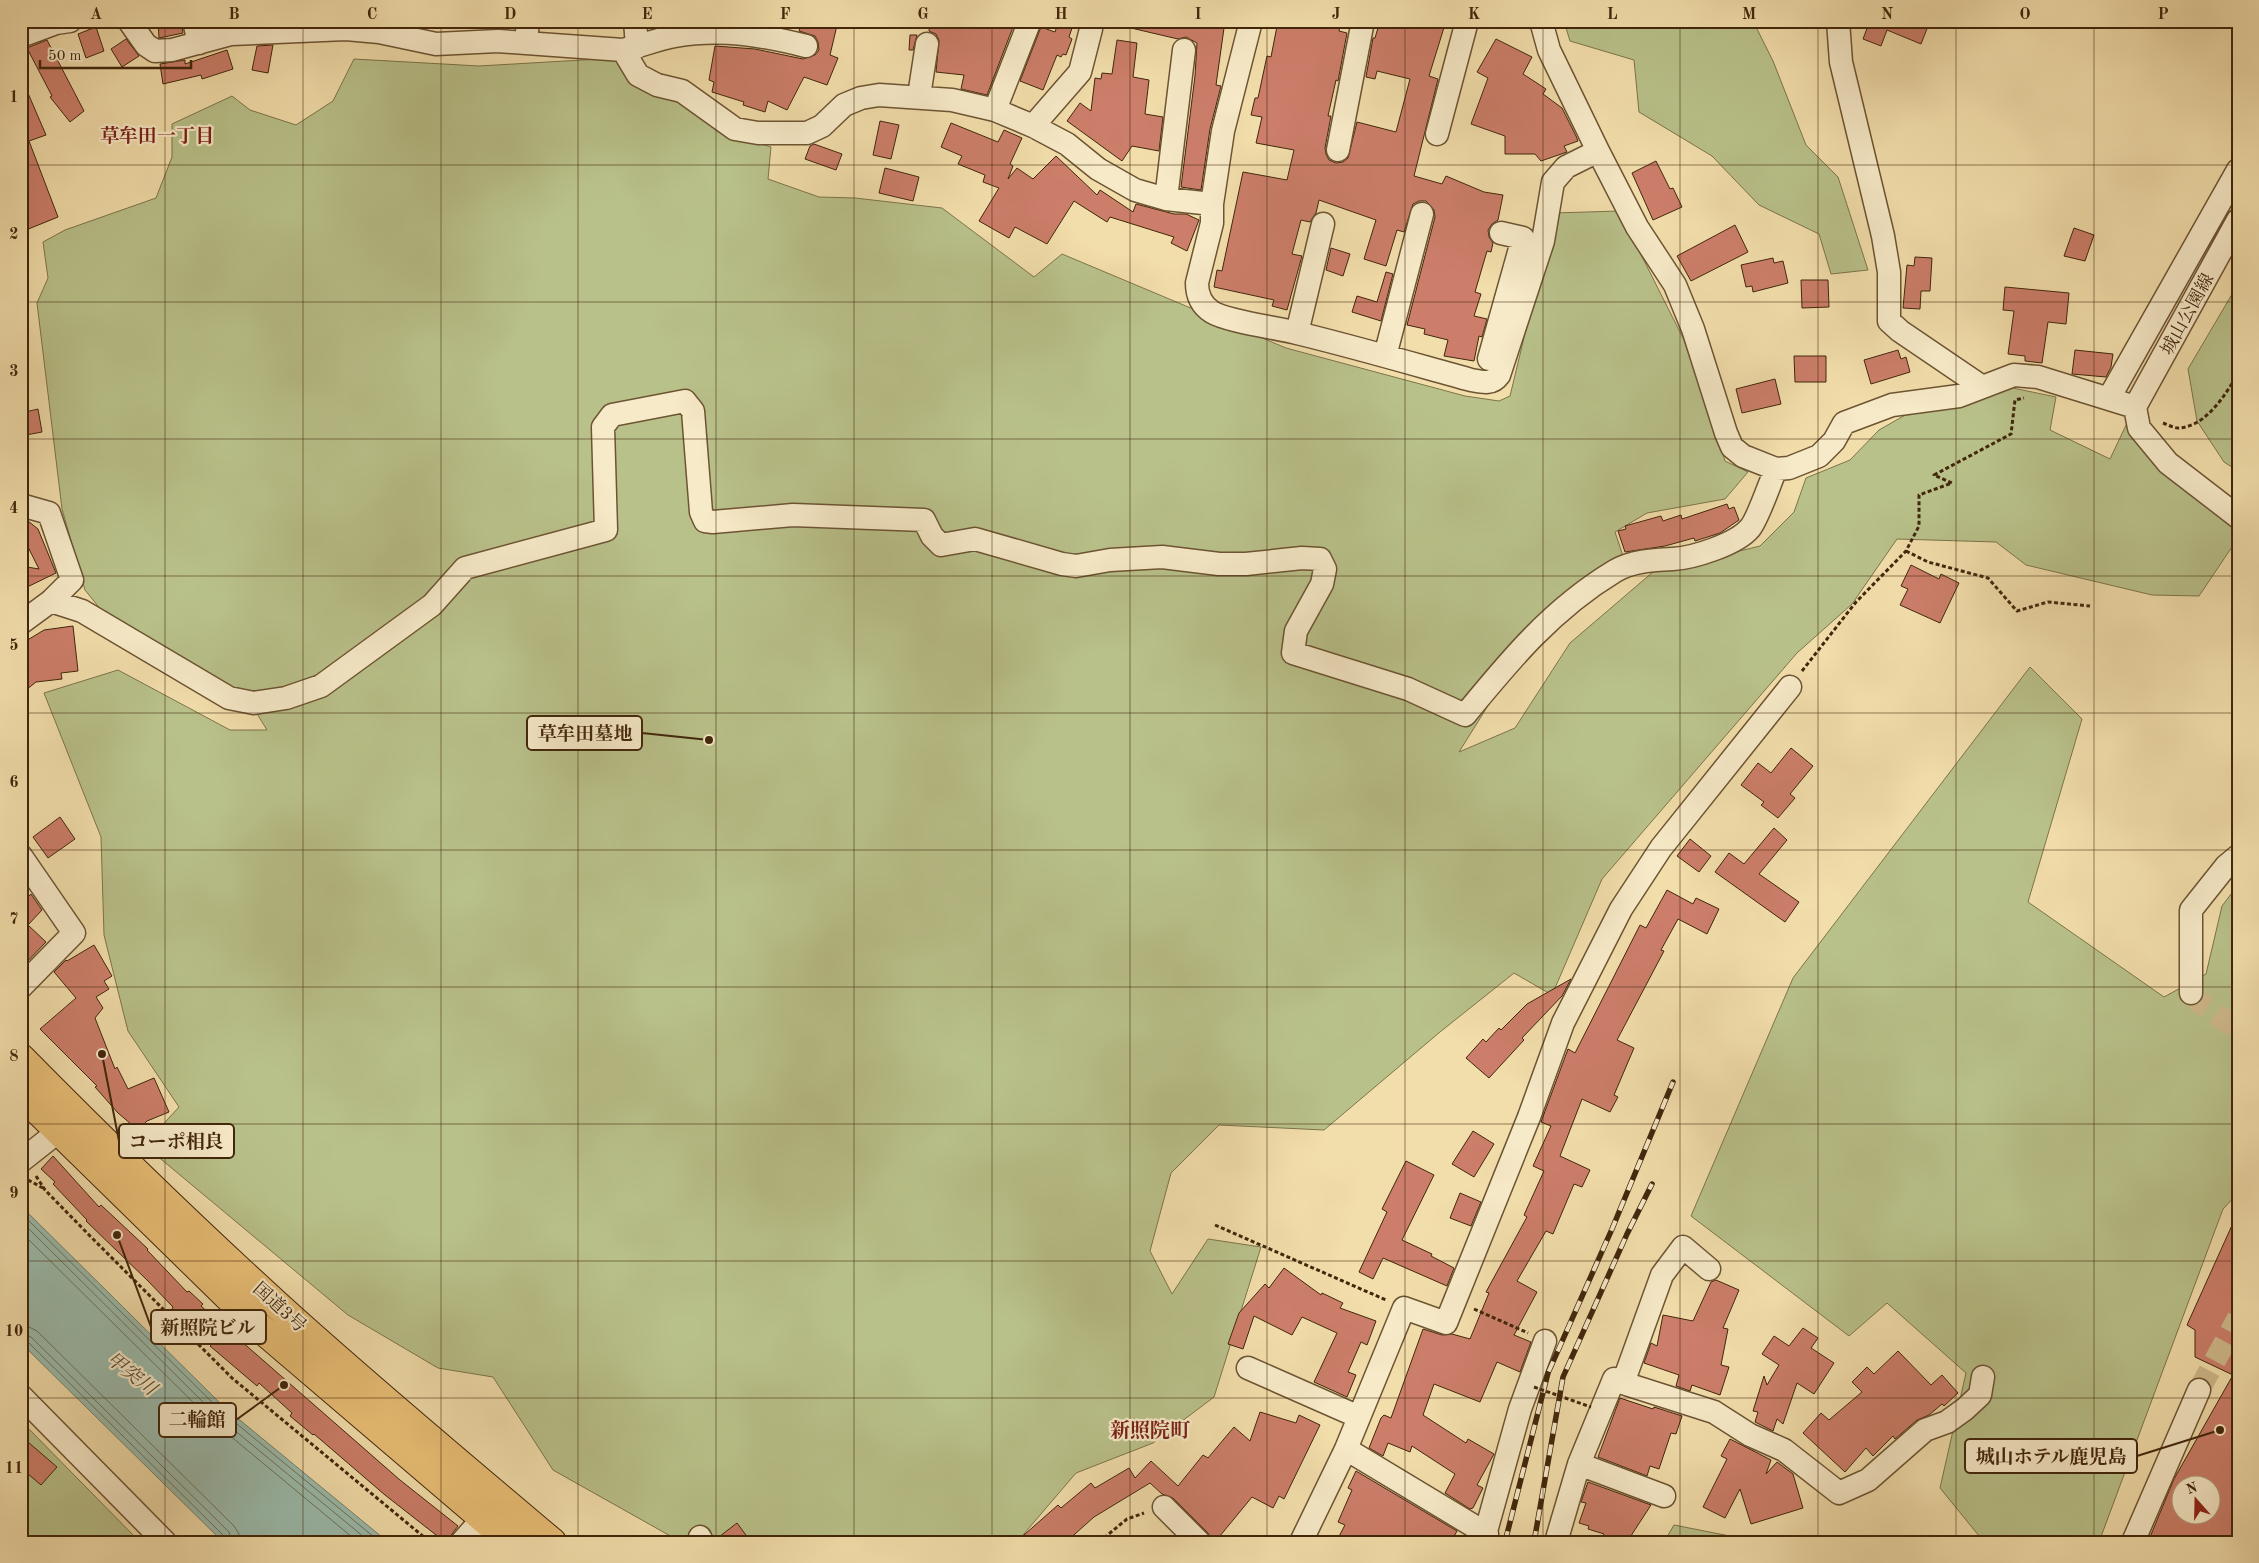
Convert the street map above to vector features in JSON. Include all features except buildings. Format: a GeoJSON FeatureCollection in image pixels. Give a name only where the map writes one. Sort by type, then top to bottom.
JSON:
{"type":"FeatureCollection","features":[{"type":"Feature","properties":{"kind":"highway","name":"国道3号"},"geometry":{"type":"LineString","coordinates":[[21,1058],[146,1182],[277,1305],[552,1542]]}},
{"type":"Feature","properties":{"kind":"highway","name":"国道3号"},"geometry":{"type":"LineString","coordinates":[[21,1094],[258,1326],[511,1542]]}},
{"type":"Feature","properties":{"kind":"street"},"geometry":{"type":"LineString","coordinates":[[21,36],[56,23],[70,21]]}},
{"type":"Feature","properties":{"kind":"street"},"geometry":{"type":"LineString","coordinates":[[129,21],[146,45],[155,51],[172,50],[197,32],[231,34],[304,26],[379,32],[415,31],[436,44],[498,40],[527,31],[630,48],[673,36],[700,32],[728,32],[767,36],[806,46]]}},
{"type":"Feature","properties":{"kind":"street"},"geometry":{"type":"LineString","coordinates":[[635,21],[630,48],[638,75],[657,85],[682,91],[735,129],[758,134],[807,133],[822,126],[844,105],[861,98],[919,96],[952,100],[995,110],[1033,126],[1067,144],[1098,169],[1135,190],[1166,199],[1212,204]]}},
{"type":"Feature","properties":{"kind":"street"},"geometry":{"type":"LineString","coordinates":[[1251,21],[1223,132],[1212,204],[1212,223],[1197,292],[1200,300],[1206,307],[1219,315],[1297,333],[1483,382],[1495,380],[1499,375],[1543,241],[1553,182],[1566,166],[1598,151]]}},
{"type":"Feature","properties":{"kind":"street"},"geometry":{"type":"LineString","coordinates":[[1338,150],[1363,21]]}},
{"type":"Feature","properties":{"kind":"street"},"geometry":{"type":"LineString","coordinates":[[1468,21],[1446,132],[1481,21]]}},
{"type":"Feature","properties":{"kind":"street"},"geometry":{"type":"LineString","coordinates":[[1838,21],[1841,62],[1883,236],[1889,272],[1889,322],[1981,386]]}},
{"type":"Feature","properties":{"kind":"street"},"geometry":{"type":"LineString","coordinates":[[1540,22],[1549,50],[1637,228],[1675,285],[1693,329],[1732,447],[1743,456],[1776,469],[1789,468],[1819,456],[1834,441],[1844,424],[1892,405],[1959,396],[2014,375],[2038,377],[2135,407],[2139,428],[2168,463],[2238,517]]}},
{"type":"Feature","properties":{"kind":"street"},"geometry":{"type":"LineString","coordinates":[[995,110],[1029,23]]}},
{"type":"Feature","properties":{"kind":"street"},"geometry":{"type":"LineString","coordinates":[[1033,126],[1080,72],[1091,29]]}},
{"type":"Feature","properties":{"kind":"street"},"geometry":{"type":"LineString","coordinates":[[919,96],[927,44]]}},
{"type":"Feature","properties":{"kind":"street"},"geometry":{"type":"LineString","coordinates":[[1166,199],[1184,50]]}},
{"type":"Feature","properties":{"kind":"street"},"geometry":{"type":"LineString","coordinates":[[2108,398],[2238,170]]}},
{"type":"Feature","properties":{"kind":"street"},"geometry":{"type":"LineString","coordinates":[[1385,356],[1422,214]]}},
{"type":"Feature","properties":{"kind":"street","name":"城山公園線"},"geometry":{"type":"LineString","coordinates":[[2135,407],[2238,220]]}},
{"type":"Feature","properties":{"kind":"street"},"geometry":{"type":"LineString","coordinates":[[1297,333],[1323,224]]}},
{"type":"Feature","properties":{"kind":"street"},"geometry":{"type":"LineString","coordinates":[[1483,382],[1522,238],[1501,233]]}},
{"type":"Feature","properties":{"kind":"street"},"geometry":{"type":"LineString","coordinates":[[51,601],[82,611],[229,698],[254,703],[286,698],[321,686],[432,606],[465,568],[606,530],[602,427],[612,415],[685,401],[693,411],[701,512],[705,521],[714,522],[793,515],[924,520],[932,536],[941,545],[975,540],[1062,564],[1076,566],[1110,560],[1162,557],[1219,564],[1246,564],[1302,558],[1320,559],[1325,569],[1322,584],[1296,631],[1293,653],[1408,689],[1465,715],[1519,649],[1546,622],[1588,588],[1634,563],[1680,558],[1708,551],[1736,539],[1750,528],[1776,469]]}},
{"type":"Feature","properties":{"kind":"street"},"geometry":{"type":"LineString","coordinates":[[21,505],[49,513],[72,580],[51,601],[21,623]]}},
{"type":"Feature","properties":{"kind":"street"},"geometry":{"type":"LineString","coordinates":[[1301,1542],[1346,1449],[1404,1308],[1446,1323],[1530,1117],[1563,1023],[1621,909],[1661,848],[1790,687]]}},
{"type":"Feature","properties":{"kind":"street"},"geometry":{"type":"LineString","coordinates":[[21,856],[74,933],[21,987]]}},
{"type":"Feature","properties":{"kind":"street"},"geometry":{"type":"LineString","coordinates":[[2191,992],[2191,910],[2226,866],[2238,856]]}},
{"type":"Feature","properties":{"kind":"street"},"geometry":{"type":"LineString","coordinates":[[26,1166],[59,1130]]}},
{"type":"Feature","properties":{"kind":"street"},"geometry":{"type":"LineString","coordinates":[[1623,1383],[1662,1275],[1674,1256],[1683,1247],[1709,1269]]}},
{"type":"Feature","properties":{"kind":"street"},"geometry":{"type":"LineString","coordinates":[[1346,1449],[1485,1538],[1520,1409],[1545,1341]]}},
{"type":"Feature","properties":{"kind":"street"},"geometry":{"type":"LineString","coordinates":[[1248,1368],[1359,1417]]}},
{"type":"Feature","properties":{"kind":"street"},"geometry":{"type":"LineString","coordinates":[[1556,1542],[1579,1464],[1614,1379],[1714,1412],[1750,1435],[1784,1450],[1839,1493],[1868,1480],[1925,1430],[1947,1422],[1965,1410],[1980,1395],[1983,1377]]}},
{"type":"Feature","properties":{"kind":"street"},"geometry":{"type":"LineString","coordinates":[[2133,1542],[2199,1390]]}},
{"type":"Feature","properties":{"kind":"street"},"geometry":{"type":"LineString","coordinates":[[21,1396],[165,1542]]}},
{"type":"Feature","properties":{"kind":"street"},"geometry":{"type":"LineString","coordinates":[[1579,1464],[1664,1496]]}},
{"type":"Feature","properties":{"kind":"street"},"geometry":{"type":"LineString","coordinates":[[1164,1507],[1199,1542]]}},
{"type":"Feature","properties":{"kind":"street"},"geometry":{"type":"LineString","coordinates":[[462,1542],[483,1518]]}},
{"type":"Feature","properties":{"kind":"path"},"geometry":{"type":"LineString","coordinates":[[2135,407],[2177,428],[2199,422],[2224,397],[2238,374]]}},
{"type":"Feature","properties":{"kind":"path"},"geometry":{"type":"LineString","coordinates":[[1790,687],[1856,602],[1906,551],[1919,526],[1919,494],[1952,483],[1934,475],[2011,434],[2015,400],[2034,395]]}},
{"type":"Feature","properties":{"kind":"path"},"geometry":{"type":"LineString","coordinates":[[1906,551],[1928,562],[1988,578],[2017,611],[2048,602],[2090,606]]}},
{"type":"Feature","properties":{"kind":"path"},"geometry":{"type":"LineString","coordinates":[[26,1166],[45,1190],[232,1378],[430,1542]]}},
{"type":"Feature","properties":{"kind":"path"},"geometry":{"type":"LineString","coordinates":[[21,1175],[45,1190]]}},
{"type":"Feature","properties":{"kind":"path"},"geometry":{"type":"LineString","coordinates":[[1215,1225],[1404,1308]]}},
{"type":"Feature","properties":{"kind":"path"},"geometry":{"type":"LineString","coordinates":[[1455,1301],[1545,1341]]}},
{"type":"Feature","properties":{"kind":"path"},"geometry":{"type":"LineString","coordinates":[[1534,1387],[1591,1407]]}},
{"type":"Feature","properties":{"kind":"path"},"geometry":{"type":"LineString","coordinates":[[1099,1542],[1127,1519],[1164,1507]]}},
{"type":"Feature","properties":{"kind":"green space"},"geometry":{"type":"Polygon","coordinates":[[[1564,21],[1753,21],[1773,61],[1806,145],[1838,177],[1868,270],[1831,274],[1819,234],[1759,205],[1712,156],[1639,112],[1634,60],[1570,41],[1564,21]]]}},
{"type":"Feature","properties":{"kind":"green space"},"geometry":{"type":"Polygon","coordinates":[[[617,58],[725,133],[771,147],[768,179],[819,197],[855,198],[942,208],[1034,277],[1062,254],[1286,348],[1465,396],[1499,401],[1510,396],[1554,213],[1619,211],[1684,340],[1725,461],[1748,472],[1725,499],[1647,513],[1615,532],[1623,556],[1546,613],[1459,752],[1515,728],[1570,643],[1653,572],[1760,546],[1794,512],[1806,478],[1850,460],[1879,430],[1907,414],[2008,387],[2056,397],[2050,430],[2110,459],[2128,421],[2238,530],[2238,538],[2199,596],[2152,595],[2026,565],[1996,542],[1897,539],[1852,604],[1797,653],[1602,879],[1552,995],[1514,973],[1440,1032],[1324,1130],[1219,1125],[1171,1173],[1150,1251],[1172,1294],[1208,1239],[1261,1247],[1214,1397],[1153,1443],[1076,1473],[1017,1542],[681,1542],[553,1470],[493,1377],[438,1368],[348,1315],[144,1145],[179,1107],[128,1031],[104,935],[101,837],[44,693],[118,670],[230,730],[267,730],[246,696],[114,626],[85,590],[62,509],[37,303],[48,278],[43,242],[65,230],[156,198],[172,157],[172,124],[232,96],[250,110],[296,125],[333,101],[354,59],[479,66],[617,58]]]}},
{"type":"Feature","properties":{"kind":"green space"},"geometry":{"type":"Polygon","coordinates":[[[2238,284],[2238,471],[2224,462],[2197,421],[2188,369],[2238,284]]]}},
{"type":"Feature","properties":{"kind":"green space"},"geometry":{"type":"Polygon","coordinates":[[[2030,667],[2082,719],[2028,902],[2164,997],[2206,974],[2222,906],[2238,885],[2238,1193],[2223,1209],[2099,1542],[1984,1542],[1940,1488],[1966,1373],[1887,1303],[1849,1336],[1691,1216],[1793,978],[2030,667]]]}},
{"type":"Feature","properties":{"kind":"green space"},"geometry":{"type":"Polygon","coordinates":[[[21,1421],[140,1542],[21,1542],[21,1421]]]}},
{"type":"Feature","properties":{"kind":"green space"},"geometry":{"type":"Polygon","coordinates":[[[1674,1525],[1745,1539],[1746,1542],[1664,1542],[1674,1525]]]}},
{"type":"Feature","properties":{"kind":"water","name":"甲突川"},"geometry":{"type":"Polygon","coordinates":[[[21,1206],[224,1407],[388,1542],[223,1542],[21,1343],[21,1206]]]}},
{"type":"Feature","properties":{"kind":"tunnel"},"geometry":{"type":"LineString","coordinates":[[2191,993],[2198,1001],[2238,1030]]}},
{"type":"Feature","properties":{"kind":"tunnel"},"geometry":{"type":"LineString","coordinates":[[2199,1390],[2238,1318]]}},
{"type":"Feature","properties":{"kind":"railway"},"geometry":{"type":"LineString","coordinates":[[1505,1542],[1548,1373],[1612,1229],[1673,1082]]}},
{"type":"Feature","properties":{"kind":"railway"},"geometry":{"type":"LineString","coordinates":[[1534,1542],[1563,1377],[1627,1234],[1652,1184]]}},
{"type":"Feature","properties":{"kind":"place","name":"草牟田墓地"},"geometry":{"type":"Point","coordinates":[709,740]}},
{"type":"Feature","properties":{"kind":"place","name":"コーポ相良"},"geometry":{"type":"Point","coordinates":[102,1054]}},
{"type":"Feature","properties":{"kind":"place","name":"新照院ビル"},"geometry":{"type":"Point","coordinates":[117,1235]}},
{"type":"Feature","properties":{"kind":"place","name":"二輪館"},"geometry":{"type":"Point","coordinates":[284,1385]}},
{"type":"Feature","properties":{"kind":"place","name":"城山ホテル鹿児島"},"geometry":{"type":"Point","coordinates":[2220,1430]}},
{"type":"Feature","properties":{"kind":"district","name":"草牟田一丁目"},"geometry":{"type":"Point","coordinates":[157,135]}},
{"type":"Feature","properties":{"kind":"district","name":"新照院町"},"geometry":{"type":"Point","coordinates":[1150,1430]}}]}
